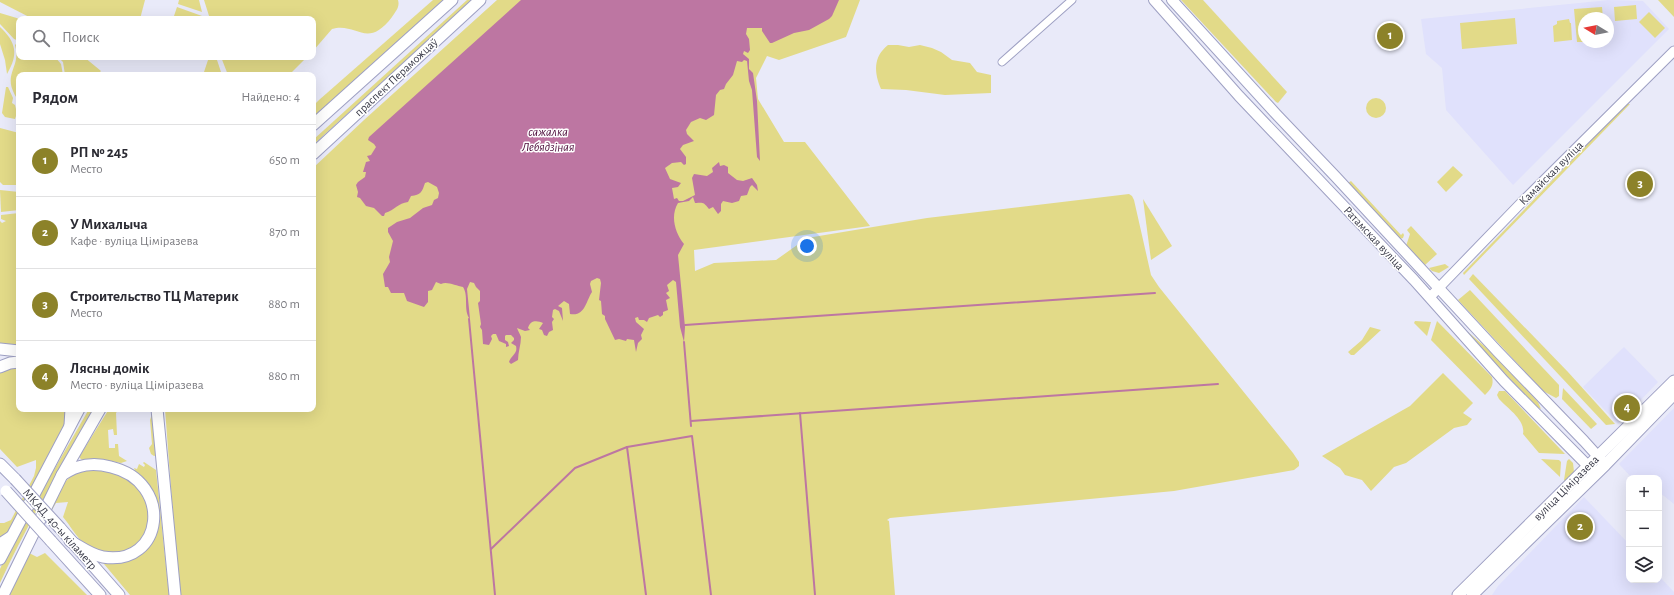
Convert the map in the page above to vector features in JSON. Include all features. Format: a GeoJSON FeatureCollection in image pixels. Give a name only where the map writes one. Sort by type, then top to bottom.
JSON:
{"type":"FeatureCollection","features":[{"type":"Feature","properties":{"kind":"main road","name":"праспект Пераможцаў"},"geometry":{"type":"LineString","coordinates":[[316,122],[452,0]]}},
{"type":"Feature","properties":{"kind":"main road","name":"праспект Пераможцаў"},"geometry":{"type":"LineString","coordinates":[[316,151],[480,0]]}},
{"type":"Feature","properties":{"kind":"main road","name":"Ратамская вуліца"},"geometry":{"type":"LineString","coordinates":[[1154,0],[1239,96],[1430,297],[1504,381],[1592,470]]}},
{"type":"Feature","properties":{"kind":"main road","name":"Ратамская вуліца"},"geometry":{"type":"LineString","coordinates":[[1172,0],[1270,108],[1336,176],[1438,288],[1602,460]]}},
{"type":"Feature","properties":{"kind":"main road"},"geometry":{"type":"LineString","coordinates":[[0,349],[16,351]]}},
{"type":"Feature","properties":{"kind":"main road"},"geometry":{"type":"LineString","coordinates":[[0,367],[16,362]]}},
{"type":"Feature","properties":{"kind":"main road","name":"вуліца Ціміразева"},"geometry":{"type":"LineString","coordinates":[[1602,460],[1674,380]]}},
{"type":"Feature","properties":{"kind":"main road","name":"вуліца Ціміразева"},"geometry":{"type":"LineString","coordinates":[[1472,595],[1602,460],[1674,394]]}},
{"type":"Feature","properties":{"kind":"main road"},"geometry":{"type":"LineString","coordinates":[[70,412],[70,425]]}},
{"type":"Feature","properties":{"kind":"main road"},"geometry":{"type":"LineString","coordinates":[[0,559],[77,412]]}},
{"type":"Feature","properties":{"kind":"main road"},"geometry":{"type":"LineString","coordinates":[[3,595],[62,475],[98,412]]}},
{"type":"Feature","properties":{"kind":"main road"},"geometry":{"type":"LineString","coordinates":[[157,412],[175,595]]}},
{"type":"Feature","properties":{"kind":"main road","name":"МКАД, 40-ы кіламетр"},"geometry":{"type":"LineString","coordinates":[[0,464],[60,528],[119,595]]}},
{"type":"Feature","properties":{"kind":"main road"},"geometry":{"type":"LineString","coordinates":[[62,475],[72,468],[88,464],[108,466],[123,470],[139,480],[151,499],[154,510],[154,521],[147,540],[141,548],[132,553],[123,556],[103,556],[84,550],[70,541]]}},
{"type":"Feature","properties":{"kind":"main road","name":"вуліца Ціміразева"},"geometry":{"type":"LineString","coordinates":[[1458,595],[1592,470]]}},
{"type":"Feature","properties":{"kind":"main road","name":"МКАД, 40-ы кіламетр"},"geometry":{"type":"LineString","coordinates":[[3,487],[100,595]]}},
{"type":"Feature","properties":{"kind":"main road"},"geometry":{"type":"LineString","coordinates":[[0,544],[11,537]]}},
{"type":"Feature","properties":{"kind":"main road"},"geometry":{"type":"LineString","coordinates":[[88,581],[94,595]]}},
{"type":"Feature","properties":{"kind":"street"},"geometry":{"type":"LineString","coordinates":[[1002,62],[1072,0]]}},
{"type":"Feature","properties":{"kind":"street","name":"Камайская вуліца"},"geometry":{"type":"LineString","coordinates":[[1430,297],[1520,204],[1674,51]]}},
{"type":"Feature","properties":{"kind":"shaded area"},"geometry":{"type":"Polygon","coordinates":[[[0,0],[145,0],[141,16],[27,16],[0,2],[0,0]]]}},
{"type":"Feature","properties":{"kind":"shaded area"},"geometry":{"type":"Polygon","coordinates":[[[179,0],[199,0],[202,12],[178,4],[179,0]]]}},
{"type":"Feature","properties":{"kind":"shaded area"},"geometry":{"type":"Polygon","coordinates":[[[204,0],[398,0],[397,9],[392,17],[376,32],[362,33],[341,28],[332,29],[316,48],[316,16],[209,16],[204,0]]]}},
{"type":"Feature","properties":{"kind":"shaded area"},"geometry":{"type":"Polygon","coordinates":[[[433,0],[445,0],[316,116],[316,103],[433,0]]]}},
{"type":"Feature","properties":{"kind":"shaded area"},"geometry":{"type":"Polygon","coordinates":[[[467,0],[472,0],[316,142],[316,137],[467,0]]]}},
{"type":"Feature","properties":{"kind":"shaded area"},"geometry":{"type":"Polygon","coordinates":[[[497,0],[860,0],[846,37],[779,60],[767,56],[756,78],[758,99],[784,142],[805,142],[870,226],[694,250],[695,271],[714,263],[776,260],[807,238],[927,218],[1129,194],[1134,200],[1151,275],[1159,287],[1293,453],[1299,462],[1299,466],[1294,470],[1174,491],[890,518],[887,520],[889,521],[895,595],[179,595],[165,412],[316,412],[316,165],[497,0]]]}},
{"type":"Feature","properties":{"kind":"shaded area"},"geometry":{"type":"Polygon","coordinates":[[[1181,0],[1203,0],[1287,92],[1278,103],[1276,102],[1181,0]]]}},
{"type":"Feature","properties":{"kind":"shaded area"},"geometry":{"type":"Polygon","coordinates":[[[1609,0],[1643,1],[1669,29],[1513,185],[1446,110],[1442,68],[1426,54],[1421,19],[1609,0]]]}},
{"type":"Feature","properties":{"kind":"shaded area"},"geometry":{"type":"Polygon","coordinates":[[[1658,0],[1674,0],[1674,17],[1658,0]]]}},
{"type":"Feature","properties":{"kind":"shaded area"},"geometry":{"type":"Polygon","coordinates":[[[1636,5],[1637,19],[1615,21],[1614,7],[1636,5]]]}},
{"type":"Feature","properties":{"kind":"shaded area"},"geometry":{"type":"Polygon","coordinates":[[[177,7],[202,16],[174,16],[177,7]]]}},
{"type":"Feature","properties":{"kind":"shaded area"},"geometry":{"type":"Polygon","coordinates":[[[1602,7],[1602,12],[1578,12],[1578,42],[1577,42],[1574,9],[1602,7]]]}},
{"type":"Feature","properties":{"kind":"shaded area"},"geometry":{"type":"Polygon","coordinates":[[[1649,12],[1665,28],[1655,38],[1639,22],[1649,12]]]}},
{"type":"Feature","properties":{"kind":"shaded area"},"geometry":{"type":"Polygon","coordinates":[[[0,13],[16,18],[16,40],[14,39],[0,24],[0,13]]]}},
{"type":"Feature","properties":{"kind":"shaded area"},"geometry":{"type":"Polygon","coordinates":[[[1515,18],[1517,44],[1462,49],[1460,23],[1515,18]]]}},
{"type":"Feature","properties":{"kind":"shaded area"},"geometry":{"type":"Polygon","coordinates":[[[1569,19],[1571,23],[1572,40],[1554,42],[1553,26],[1557,24],[1557,21],[1569,19]]]}},
{"type":"Feature","properties":{"kind":"shaded area"},"geometry":{"type":"Polygon","coordinates":[[[0,27],[10,38],[14,49],[13,60],[7,74],[5,60],[0,44],[0,27]]]}},
{"type":"Feature","properties":{"kind":"shaded area"},"geometry":{"type":"Polygon","coordinates":[[[888,45],[909,47],[920,45],[941,52],[952,60],[970,63],[977,72],[991,75],[991,93],[945,95],[906,90],[881,89],[877,77],[876,65],[877,60],[883,50],[888,45]]]}},
{"type":"Feature","properties":{"kind":"shaded area"},"geometry":{"type":"Polygon","coordinates":[[[16,60],[58,60],[61,64],[62,72],[16,72],[16,96],[13,91],[11,77],[16,60]]]}},
{"type":"Feature","properties":{"kind":"shaded area"},"geometry":{"type":"Polygon","coordinates":[[[61,60],[88,60],[101,71],[65,72],[63,62],[61,60]]]}},
{"type":"Feature","properties":{"kind":"shaded area"},"geometry":{"type":"Polygon","coordinates":[[[208,60],[217,60],[221,72],[204,72],[208,60]]]}},
{"type":"Feature","properties":{"kind":"shaded area"},"geometry":{"type":"Polygon","coordinates":[[[222,60],[304,60],[292,72],[227,72],[222,60]]]}},
{"type":"Feature","properties":{"kind":"shaded area"},"geometry":{"type":"Polygon","coordinates":[[[6,87],[8,87],[13,98],[12,103],[15,105],[16,109],[15,119],[5,117],[2,113],[6,87]]]}},
{"type":"Feature","properties":{"kind":"shaded area"},"geometry":{"type":"Polygon","coordinates":[[[1376,98],[1383,101],[1386,108],[1383,115],[1376,118],[1369,115],[1366,108],[1369,101],[1376,98]]]}},
{"type":"Feature","properties":{"kind":"shaded area"},"geometry":{"type":"Polygon","coordinates":[[[1626,104],[1630,104],[1464,275],[1463,273],[1626,104]]]}},
{"type":"Feature","properties":{"kind":"shaded area"},"geometry":{"type":"Polygon","coordinates":[[[0,128],[16,132],[16,185],[3,185],[0,182],[0,128]]]}},
{"type":"Feature","properties":{"kind":"shaded area"},"geometry":{"type":"Polygon","coordinates":[[[1453,166],[1463,175],[1446,192],[1437,182],[1453,166]]]}},
{"type":"Feature","properties":{"kind":"shaded area"},"geometry":{"type":"Polygon","coordinates":[[[1351,181],[1401,235],[1403,233],[1403,238],[1400,239],[1348,183],[1351,181]]]}},
{"type":"Feature","properties":{"kind":"shaded area"},"geometry":{"type":"Polygon","coordinates":[[[0,190],[16,192],[16,210],[1,212],[0,190]]]}},
{"type":"Feature","properties":{"kind":"shaded area"},"geometry":{"type":"Polygon","coordinates":[[[1143,199],[1172,246],[1151,260],[1143,199]]]}},
{"type":"Feature","properties":{"kind":"shaded area"},"geometry":{"type":"Polygon","coordinates":[[[16,213],[16,348],[0,346],[0,221],[2,223],[6,221],[1,219],[1,215],[16,213]]]}},
{"type":"Feature","properties":{"kind":"shaded area"},"geometry":{"type":"Polygon","coordinates":[[[1411,226],[1437,254],[1425,265],[1406,246],[1410,234],[1407,230],[1411,226]]]}},
{"type":"Feature","properties":{"kind":"shaded area"},"geometry":{"type":"Polygon","coordinates":[[[1445,264],[1449,267],[1439,273],[1432,271],[1429,268],[1445,264]]]}},
{"type":"Feature","properties":{"kind":"shaded area"},"geometry":{"type":"Polygon","coordinates":[[[1473,274],[1568,372],[1615,424],[1606,425],[1469,279],[1473,274]]]}},
{"type":"Feature","properties":{"kind":"shaded area"},"geometry":{"type":"Polygon","coordinates":[[[1470,290],[1559,385],[1559,396],[1556,398],[1543,391],[1458,300],[1470,290]]]}},
{"type":"Feature","properties":{"kind":"shaded area"},"geometry":{"type":"Polygon","coordinates":[[[1415,321],[1431,322],[1427,336],[1414,323],[1415,321]]]}},
{"type":"Feature","properties":{"kind":"shaded area"},"geometry":{"type":"Polygon","coordinates":[[[1437,321],[1492,377],[1492,387],[1485,395],[1431,340],[1437,321]]]}},
{"type":"Feature","properties":{"kind":"shaded area"},"geometry":{"type":"Polygon","coordinates":[[[1370,327],[1381,330],[1354,355],[1351,355],[1348,352],[1362,340],[1370,327]]]}},
{"type":"Feature","properties":{"kind":"shaded area"},"geometry":{"type":"Polygon","coordinates":[[[1468,332],[1496,356],[1538,402],[1541,409],[1537,407],[1467,334],[1468,332]]]}},
{"type":"Feature","properties":{"kind":"shaded area"},"geometry":{"type":"Polygon","coordinates":[[[1624,347],[1658,382],[1618,424],[1583,387],[1624,347]]]}},
{"type":"Feature","properties":{"kind":"shaded area"},"geometry":{"type":"Polygon","coordinates":[[[16,365],[16,412],[67,412],[63,431],[10,530],[0,541],[0,523],[11,520],[34,476],[36,460],[17,467],[0,449],[0,371],[16,365]]]}},
{"type":"Feature","properties":{"kind":"shaded area"},"geometry":{"type":"Polygon","coordinates":[[[1443,373],[1473,403],[1463,413],[1472,419],[1467,425],[1454,428],[1406,463],[1394,467],[1371,491],[1362,480],[1345,475],[1340,468],[1322,456],[1410,406],[1443,373]]]}},
{"type":"Feature","properties":{"kind":"shaded area"},"geometry":{"type":"Polygon","coordinates":[[[1563,388],[1597,424],[1591,429],[1562,399],[1563,388]]]}},
{"type":"Feature","properties":{"kind":"shaded area"},"geometry":{"type":"Polygon","coordinates":[[[1499,391],[1505,391],[1565,454],[1539,453],[1523,434],[1522,424],[1519,419],[1499,399],[1497,395],[1499,391]]]}},
{"type":"Feature","properties":{"kind":"shaded area"},"geometry":{"type":"Polygon","coordinates":[[[1674,408],[1674,504],[1662,494],[1662,475],[1629,475],[1619,464],[1674,408]]]}},
{"type":"Feature","properties":{"kind":"shaded area"},"geometry":{"type":"Polygon","coordinates":[[[87,412],[94,412],[34,516],[0,583],[0,569],[13,541],[87,412]]]}},
{"type":"Feature","properties":{"kind":"shaded area"},"geometry":{"type":"Polygon","coordinates":[[[107,412],[117,412],[117,435],[114,435],[113,429],[108,430],[109,448],[115,448],[115,444],[118,444],[119,456],[127,461],[121,463],[100,459],[82,460],[79,457],[107,412]]]}},
{"type":"Feature","properties":{"kind":"shaded area"},"geometry":{"type":"Polygon","coordinates":[[[151,412],[153,412],[158,455],[154,456],[151,454],[149,448],[152,444],[151,412]]]}},
{"type":"Feature","properties":{"kind":"shaded area"},"geometry":{"type":"Polygon","coordinates":[[[1541,459],[1559,460],[1561,462],[1560,477],[1541,459]]]}},
{"type":"Feature","properties":{"kind":"shaded area"},"geometry":{"type":"Polygon","coordinates":[[[1569,459],[1573,463],[1574,472],[1566,483],[1564,480],[1567,461],[1569,459]]]}},
{"type":"Feature","properties":{"kind":"shaded area"},"geometry":{"type":"Polygon","coordinates":[[[144,462],[156,470],[169,595],[130,595],[99,558],[140,553],[155,499],[146,482],[136,473],[134,468],[137,469],[139,464],[144,467],[144,462]]]}},
{"type":"Feature","properties":{"kind":"shaded area"},"geometry":{"type":"Polygon","coordinates":[[[91,470],[124,476],[132,481],[140,491],[146,502],[148,526],[144,536],[137,545],[127,550],[109,552],[94,549],[87,545],[81,540],[63,517],[68,502],[56,503],[28,551],[26,550],[65,482],[77,473],[91,470]]]}},
{"type":"Feature","properties":{"kind":"shaded area"},"geometry":{"type":"Polygon","coordinates":[[[1584,497],[1626,541],[1626,583],[1662,583],[1662,579],[1674,592],[1674,595],[1492,595],[1498,586],[1584,497]]]}},
{"type":"Feature","properties":{"kind":"shaded area"},"geometry":{"type":"Polygon","coordinates":[[[29,553],[37,557],[45,553],[87,595],[9,595],[29,553]]]}},
{"type":"Feature","properties":{"kind":"water","name":"сажалка Лебядзіная"},"geometry":{"type":"Polygon","coordinates":[[[521,0],[839,0],[832,16],[829,19],[809,30],[794,33],[772,43],[770,43],[762,31],[762,28],[747,28],[746,34],[749,39],[750,50],[748,53],[744,51],[743,54],[749,59],[749,69],[753,73],[757,101],[760,161],[757,157],[752,90],[749,81],[747,61],[744,60],[742,62],[737,61],[733,75],[724,89],[720,90],[716,95],[714,115],[706,120],[700,118],[691,122],[686,130],[687,134],[694,141],[683,145],[680,149],[686,157],[686,164],[684,165],[681,162],[672,163],[665,168],[670,179],[681,183],[678,187],[672,188],[674,199],[677,198],[679,201],[683,201],[695,195],[692,178],[694,174],[707,176],[713,172],[712,168],[719,162],[720,166],[724,165],[728,167],[728,173],[737,180],[743,181],[752,178],[757,185],[758,191],[752,185],[747,195],[741,196],[739,201],[732,203],[723,201],[721,204],[721,211],[718,214],[713,207],[709,209],[704,204],[695,203],[693,197],[689,201],[678,203],[674,213],[674,219],[678,235],[684,244],[678,255],[685,327],[684,342],[680,327],[676,282],[673,280],[667,285],[669,291],[666,293],[670,298],[666,300],[668,310],[663,312],[663,315],[660,317],[658,315],[649,318],[647,322],[644,320],[639,320],[638,317],[635,318],[636,322],[644,329],[641,335],[642,339],[638,343],[636,352],[634,340],[615,340],[605,316],[602,314],[601,301],[599,300],[601,283],[600,279],[597,278],[591,281],[590,284],[592,292],[582,311],[575,314],[570,314],[569,304],[564,301],[558,306],[562,308],[563,321],[559,311],[555,309],[553,310],[553,330],[549,332],[547,336],[544,335],[542,330],[539,329],[543,323],[538,321],[530,323],[528,328],[530,330],[525,331],[517,328],[521,337],[518,360],[511,364],[509,362],[515,353],[516,346],[511,343],[514,338],[511,335],[505,336],[505,340],[508,342],[509,346],[506,347],[506,344],[499,341],[496,334],[491,336],[492,339],[489,345],[483,344],[478,303],[480,301],[480,291],[474,283],[470,282],[467,289],[470,319],[467,312],[466,295],[463,287],[449,283],[441,284],[436,282],[432,290],[428,291],[428,302],[424,307],[407,301],[404,293],[391,293],[388,287],[385,287],[383,274],[390,262],[389,257],[393,241],[388,232],[388,228],[397,222],[410,218],[423,208],[432,205],[434,200],[438,198],[439,193],[437,187],[428,182],[425,183],[419,194],[411,196],[408,202],[385,213],[384,216],[382,216],[374,208],[366,206],[360,198],[357,197],[358,192],[356,185],[365,177],[366,172],[363,172],[366,162],[370,161],[367,156],[371,155],[376,147],[368,140],[369,137],[521,0]]]}},
{"type":"Feature","properties":{"kind":"waterway"},"geometry":{"type":"LineString","coordinates":[[685,325],[1155,293]]}},
{"type":"Feature","properties":{"kind":"waterway"},"geometry":{"type":"LineString","coordinates":[[469,319],[495,595]]}},
{"type":"Feature","properties":{"kind":"waterway"},"geometry":{"type":"LineString","coordinates":[[684,342],[691,426]]}},
{"type":"Feature","properties":{"kind":"waterway"},"geometry":{"type":"LineString","coordinates":[[691,421],[1218,384]]}},
{"type":"Feature","properties":{"kind":"waterway"},"geometry":{"type":"LineString","coordinates":[[800,413],[815,595]]}},
{"type":"Feature","properties":{"kind":"waterway"},"geometry":{"type":"LineString","coordinates":[[491,549],[575,468],[627,447],[692,436],[711,595]]}},
{"type":"Feature","properties":{"kind":"waterway"},"geometry":{"type":"LineString","coordinates":[[627,447],[646,595]]}},
{"type":"Feature","properties":{"kind":"place","name":"РП № 245"},"geometry":{"type":"Point","coordinates":[1390,36]}},
{"type":"Feature","properties":{"kind":"place","name":"Строительство ТЦ Материк"},"geometry":{"type":"Point","coordinates":[1640,184]}},
{"type":"Feature","properties":{"kind":"place","name":"Лясны домік"},"geometry":{"type":"Point","coordinates":[1627,408]}},
{"type":"Feature","properties":{"kind":"place","name":"У Михалыча"},"geometry":{"type":"Point","coordinates":[1580,527]}}]}
